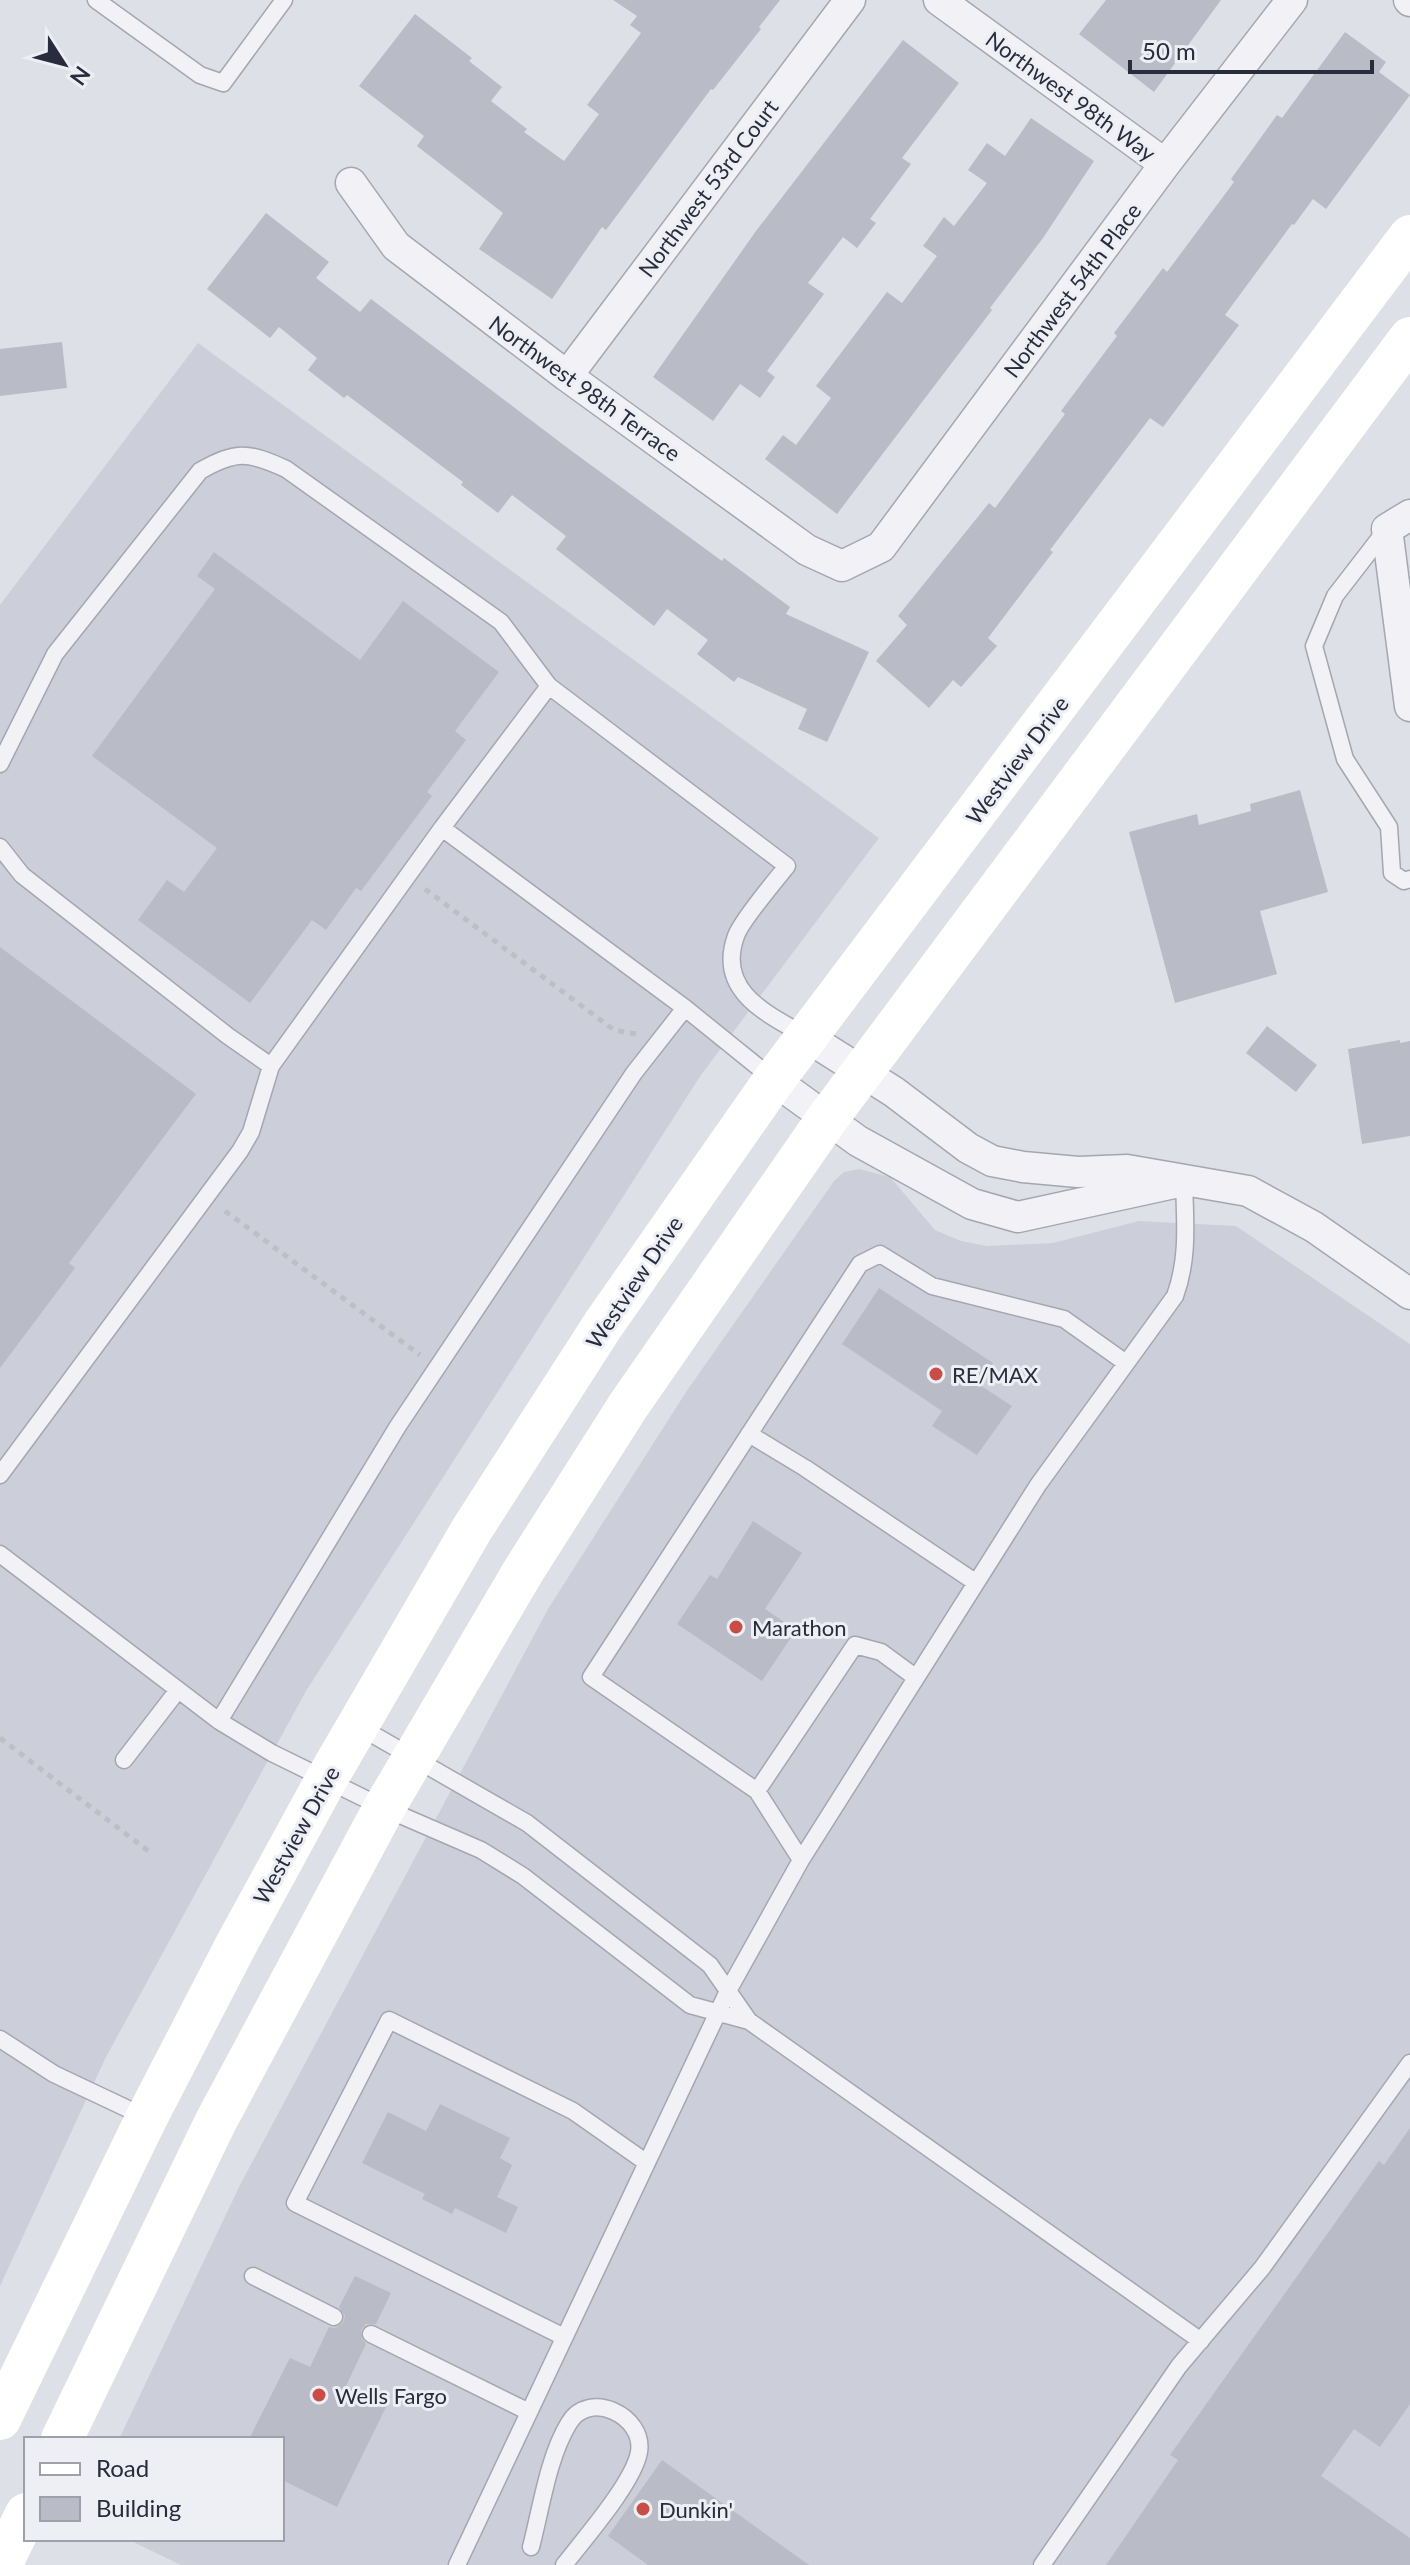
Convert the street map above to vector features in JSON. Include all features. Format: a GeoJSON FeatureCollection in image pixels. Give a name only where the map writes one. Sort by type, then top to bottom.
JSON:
{"type":"FeatureCollection","features":[{"type":"Feature","properties":{"kind":"street","name":"Northwest 53rd Court"},"geometry":{"type":"LineString","coordinates":[[567,376],[850,0]]}},
{"type":"Feature","properties":{"kind":"street","name":"Northwest 98th Way"},"geometry":{"type":"LineString","coordinates":[[939,0],[1165,164]]}},
{"type":"Feature","properties":{"kind":"street","name":"Northwest 54th Place"},"geometry":{"type":"LineString","coordinates":[[842,566],[881,547],[1165,164],[1292,0]]}},
{"type":"Feature","properties":{"kind":"street","name":"Northwest 98th Terrace"},"geometry":{"type":"LineString","coordinates":[[351,183],[396,246],[567,376],[807,550],[842,566]]}},
{"type":"Feature","properties":{"kind":"street","name":"Westview Drive"},"geometry":{"type":"LineString","coordinates":[[0,2419],[147,2117],[326,1780],[472,1529],[595,1338],[774,1080],[1410,236]]}},
{"type":"Feature","properties":{"kind":"street"},"geometry":{"type":"LineString","coordinates":[[63,2437],[216,2121],[384,1808],[524,1570],[628,1406],[827,1119],[1410,338]]}},
{"type":"Feature","properties":{"kind":"street"},"geometry":{"type":"LineString","coordinates":[[1398,522],[1410,706]]}},
{"type":"Feature","properties":{"kind":"street"},"geometry":{"type":"LineString","coordinates":[[807,1037],[894,1092],[968,1148],[992,1161],[1078,1172],[1127,1170],[1248,1191],[1314,1227],[1410,1294]]}},
{"type":"Feature","properties":{"kind":"street"},"geometry":{"type":"LineString","coordinates":[[774,1080],[858,1141],[972,1204],[1018,1217],[1184,1181]]}},
{"type":"Feature","properties":{"kind":"street"},"geometry":{"type":"LineString","coordinates":[[1,2565],[24,2518]]}},
{"type":"Feature","properties":{"kind":"lane"},"geometry":{"type":"LineString","coordinates":[[96,0],[200,75],[223,83],[284,0]]}},
{"type":"Feature","properties":{"kind":"lane"},"geometry":{"type":"LineString","coordinates":[[0,764],[55,654],[200,471],[223,458],[257,456],[298,477],[501,622],[549,686],[787,866],[736,935],[732,966],[737,988],[766,1013],[807,1037]]}},
{"type":"Feature","properties":{"kind":"lane"},"geometry":{"type":"LineString","coordinates":[[1398,522],[1335,596],[1314,646],[1345,759],[1389,827],[1392,873],[1404,881],[1410,879]]}},
{"type":"Feature","properties":{"kind":"lane"},"geometry":{"type":"LineString","coordinates":[[0,1475],[251,1132],[271,1066],[442,828],[549,686]]}},
{"type":"Feature","properties":{"kind":"lane"},"geometry":{"type":"LineString","coordinates":[[442,828],[685,1008],[774,1080]]}},
{"type":"Feature","properties":{"kind":"lane"},"geometry":{"type":"LineString","coordinates":[[0,847],[22,875],[271,1066]]}},
{"type":"Feature","properties":{"kind":"lane"},"geometry":{"type":"LineString","coordinates":[[219,1721],[398,1426],[634,1073],[685,1008]]}},
{"type":"Feature","properties":{"kind":"lane"},"geometry":{"type":"LineString","coordinates":[[457,2565],[728,1991],[801,1860],[1038,1485],[1175,1296],[1182,1276],[1186,1247],[1184,1181]]}},
{"type":"Feature","properties":{"kind":"lane"},"geometry":{"type":"LineString","coordinates":[[801,1860],[757,1791],[591,1677],[860,1264],[880,1254],[932,1286],[1064,1319],[1126,1363]]}},
{"type":"Feature","properties":{"kind":"lane"},"geometry":{"type":"LineString","coordinates":[[749,1434],[975,1582]]}},
{"type":"Feature","properties":{"kind":"lane"},"geometry":{"type":"LineString","coordinates":[[0,1554],[219,1721],[272,1753],[326,1780],[481,1850],[523,1876],[690,2005],[749,2021],[1201,2341]]}},
{"type":"Feature","properties":{"kind":"lane"},"geometry":{"type":"LineString","coordinates":[[757,1791],[855,1645],[881,1652],[915,1677]]}},
{"type":"Feature","properties":{"kind":"lane"},"geometry":{"type":"LineString","coordinates":[[124,1760],[178,1690]]}},
{"type":"Feature","properties":{"kind":"lane"},"geometry":{"type":"LineString","coordinates":[[358,1726],[527,1823],[710,1965],[749,2021]]}},
{"type":"Feature","properties":{"kind":"lane"},"geometry":{"type":"LineString","coordinates":[[564,2337],[295,2203],[389,2020],[573,2111],[647,2163]]}},
{"type":"Feature","properties":{"kind":"lane"},"geometry":{"type":"LineString","coordinates":[[0,2039],[54,2074],[147,2117]]}},
{"type":"Feature","properties":{"kind":"lane"},"geometry":{"type":"LineString","coordinates":[[1042,2565],[1179,2366],[1262,2268],[1410,2063]]}},
{"type":"Feature","properties":{"kind":"lane"},"geometry":{"type":"LineString","coordinates":[[253,2276],[334,2317]]}},
{"type":"Feature","properties":{"kind":"lane"},"geometry":{"type":"LineString","coordinates":[[371,2334],[529,2412]]}},
{"type":"Feature","properties":{"kind":"lane"},"geometry":{"type":"LineString","coordinates":[[531,2547],[559,2440],[583,2407],[603,2406],[621,2416],[636,2430],[640,2449],[634,2469],[564,2565]]}},
{"type":"Feature","properties":{"kind":"path"},"geometry":{"type":"LineString","coordinates":[[408,876],[614,1030],[639,1034],[656,1046]]}},
{"type":"Feature","properties":{"kind":"path"},"geometry":{"type":"LineString","coordinates":[[205,1197],[437,1368]]}},
{"type":"Feature","properties":{"kind":"path"},"geometry":{"type":"LineString","coordinates":[[0,1738],[151,1853]]}},
{"type":"Feature","properties":{"kind":"shaded area"},"geometry":{"type":"Polygon","coordinates":[[[198,343],[879,838],[701,1075],[306,1691],[106,2057],[0,2286],[0,605],[198,343]]]}},
{"type":"Feature","properties":{"kind":"shaded area"},"geometry":{"type":"Polygon","coordinates":[[[859,1169],[890,1177],[935,1230],[961,1241],[987,1246],[1053,1243],[1139,1221],[1236,1226],[1410,1344],[1410,2565],[181,2565],[131,2541],[284,2541],[284,2437],[120,2437],[241,2183],[548,1609],[686,1392],[834,1181],[844,1172],[859,1169]]]}},
{"type":"Feature","properties":{"kind":"building"},"geometry":{"type":"Polygon","coordinates":[[[613,0],[780,0],[606,230],[602,227],[552,299],[479,249],[503,213],[417,146],[424,136],[359,86],[415,14],[472,58],[469,61],[502,87],[491,101],[527,129],[524,132],[564,161],[599,114],[587,105],[641,33],[630,25],[637,16],[613,0]]]}},
{"type":"Feature","properties":{"kind":"building"},"geometry":{"type":"Polygon","coordinates":[[[1106,0],[1221,0],[1154,92],[1079,34],[1106,0]]]}},
{"type":"Feature","properties":{"kind":"building"},"geometry":{"type":"Polygon","coordinates":[[[1345,32],[1386,62],[1379,72],[1410,95],[1326,209],[1313,199],[1292,224],[1225,315],[1239,325],[1163,427],[1150,418],[1050,550],[1053,552],[988,638],[997,646],[961,687],[953,680],[929,708],[876,661],[907,625],[898,616],[989,503],[995,508],[1065,414],[1061,411],[1117,336],[1114,333],[1163,268],[1167,272],[1234,182],[1231,179],[1277,115],[1282,118],[1345,32]]]}},
{"type":"Feature","properties":{"kind":"building"},"geometry":{"type":"Polygon","coordinates":[[[903,40],[959,83],[902,158],[911,164],[870,219],[876,223],[857,248],[843,237],[808,283],[824,294],[767,371],[775,377],[760,398],[740,384],[713,421],[653,377],[756,231],[903,40]]]}},
{"type":"Feature","properties":{"kind":"building"},"geometry":{"type":"Polygon","coordinates":[[[1031,118],[1094,161],[1043,238],[990,308],[992,310],[837,514],[765,459],[783,435],[796,445],[831,398],[816,386],[887,292],[902,303],[937,256],[923,246],[944,217],[954,226],[987,183],[968,170],[987,143],[1005,156],[1031,118]]]}},
{"type":"Feature","properties":{"kind":"building"},"geometry":{"type":"Polygon","coordinates":[[[266,213],[329,262],[316,278],[360,312],[371,299],[569,449],[790,607],[786,614],[869,652],[827,742],[798,729],[807,709],[738,677],[734,682],[697,654],[708,640],[667,609],[654,626],[556,549],[566,536],[512,495],[498,513],[461,485],[463,482],[347,395],[344,398],[308,370],[317,358],[279,327],[270,338],[207,289],[266,213]]]}},
{"type":"Feature","properties":{"kind":"building"},"geometry":{"type":"Polygon","coordinates":[[[62,342],[67,388],[0,396],[0,349],[62,342]]]}},
{"type":"Feature","properties":{"kind":"building"},"geometry":{"type":"Polygon","coordinates":[[[214,552],[360,660],[403,601],[499,672],[455,731],[466,740],[427,792],[432,796],[361,891],[356,888],[326,930],[312,920],[250,1003],[138,920],[167,880],[184,892],[217,848],[92,756],[215,589],[197,576],[214,552]]]}},
{"type":"Feature","properties":{"kind":"building"},"geometry":{"type":"Polygon","coordinates":[[[1300,790],[1328,892],[1260,911],[1277,974],[1175,1003],[1129,832],[1197,814],[1199,825],[1251,811],[1250,804],[1300,790]]]}},
{"type":"Feature","properties":{"kind":"building"},"geometry":{"type":"Polygon","coordinates":[[[0,947],[196,1094],[69,1263],[75,1268],[0,1368],[0,947]]]}},
{"type":"Feature","properties":{"kind":"building"},"geometry":{"type":"Polygon","coordinates":[[[1267,1026],[1317,1065],[1296,1092],[1246,1053],[1267,1026]]]}},
{"type":"Feature","properties":{"kind":"building"},"geometry":{"type":"Polygon","coordinates":[[[1400,1040],[1400,1043],[1410,1041],[1410,1136],[1362,1144],[1348,1049],[1400,1040]]]}},
{"type":"Feature","properties":{"kind":"building","name":"RE/MAX"},"geometry":{"type":"Polygon","coordinates":[[[879,1288],[993,1363],[978,1384],[1012,1406],[977,1455],[932,1426],[942,1411],[842,1344],[879,1288]]]}},
{"type":"Feature","properties":{"kind":"building","name":"Marathon"},"geometry":{"type":"Polygon","coordinates":[[[753,1521],[802,1553],[765,1609],[796,1630],[762,1681],[677,1624],[710,1575],[717,1579],[753,1521]]]}},
{"type":"Feature","properties":{"kind":"building"},"geometry":{"type":"Polygon","coordinates":[[[440,2104],[510,2138],[500,2158],[512,2165],[497,2197],[518,2207],[506,2233],[455,2208],[452,2214],[422,2199],[425,2194],[362,2163],[388,2112],[426,2131],[440,2104]]]}},
{"type":"Feature","properties":{"kind":"building"},"geometry":{"type":"Polygon","coordinates":[[[1410,2128],[1410,2404],[1380,2447],[1354,2429],[1321,2476],[1410,2538],[1410,2565],[1106,2565],[1178,2460],[1170,2455],[1379,2161],[1384,2165],[1410,2128]]]}},
{"type":"Feature","properties":{"kind":"building","name":"Wells Fargo"},"geometry":{"type":"Polygon","coordinates":[[[355,2276],[391,2293],[376,2324],[366,2324],[361,2330],[366,2344],[346,2386],[387,2405],[337,2507],[284,2481],[284,2437],[250,2437],[290,2358],[310,2367],[329,2327],[335,2328],[343,2323],[345,2316],[339,2307],[355,2276]]]}},
{"type":"Feature","properties":{"kind":"building"},"geometry":{"type":"Polygon","coordinates":[[[662,2460],[809,2565],[648,2565],[608,2536],[662,2460]]]}},
{"type":"Feature","properties":{"kind":"place","name":"RE/MAX"},"geometry":{"type":"Point","coordinates":[936,1374]}},
{"type":"Feature","properties":{"kind":"place","name":"Marathon"},"geometry":{"type":"Point","coordinates":[736,1627]}},
{"type":"Feature","properties":{"kind":"place","name":"Wells Fargo"},"geometry":{"type":"Point","coordinates":[319,2395]}},
{"type":"Feature","properties":{"kind":"place","name":"Dunkin'"},"geometry":{"type":"Point","coordinates":[643,2509]}}]}
